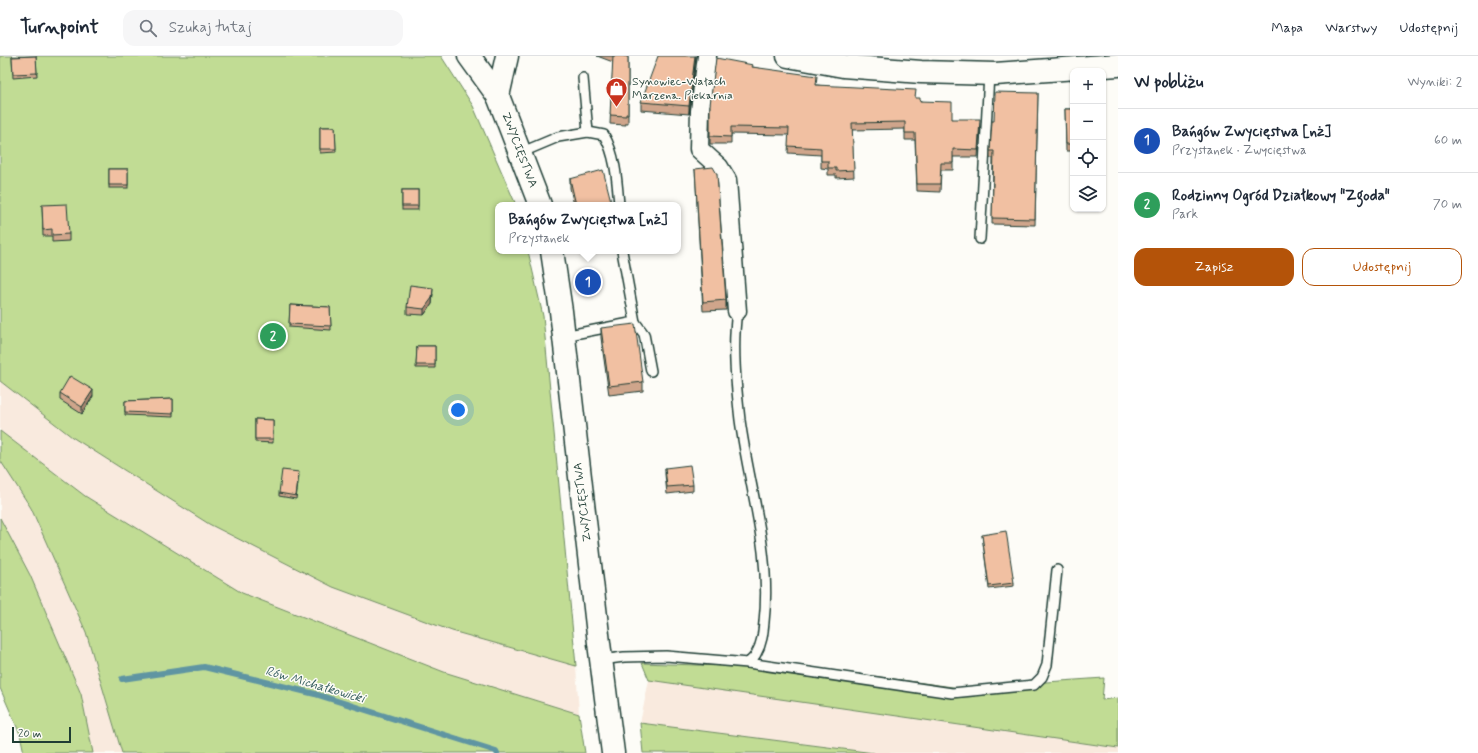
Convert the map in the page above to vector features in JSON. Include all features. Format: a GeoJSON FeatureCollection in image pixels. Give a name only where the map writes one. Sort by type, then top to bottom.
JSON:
{"type":"FeatureCollection","features":[{"type":"Feature","properties":{"kind":"main road","name":"ZWYCIĘSTWA"},"geometry":{"type":"LineString","coordinates":[[469,56],[498,96],[539,202]]}},
{"type":"Feature","properties":{"kind":"main road"},"geometry":{"type":"LineString","coordinates":[[498,96],[507,56]]}},
{"type":"Feature","properties":{"kind":"main road"},"geometry":{"type":"LineString","coordinates":[[788,56],[843,66],[921,72],[989,74],[1118,65]]}},
{"type":"Feature","properties":{"kind":"main road","name":"ZWYCIĘSTWA"},"geometry":{"type":"LineString","coordinates":[[552,254],[564,336],[613,753]]}},
{"type":"Feature","properties":{"kind":"street"},"geometry":{"type":"LineString","coordinates":[[707,56],[700,111],[699,149],[719,167],[727,180],[737,311]]}},
{"type":"Feature","properties":{"kind":"lane"},"geometry":{"type":"LineString","coordinates":[[980,239],[989,74]]}},
{"type":"Feature","properties":{"kind":"lane"},"geometry":{"type":"LineString","coordinates":[[582,78],[588,132]]}},
{"type":"Feature","properties":{"kind":"lane"},"geometry":{"type":"LineString","coordinates":[[520,153],[558,137],[588,132],[604,135],[610,147],[616,174],[619,202]]}},
{"type":"Feature","properties":{"kind":"lane"},"geometry":{"type":"LineString","coordinates":[[623,254],[635,322],[644,334],[651,370]]}},
{"type":"Feature","properties":{"kind":"lane"},"geometry":{"type":"LineString","coordinates":[[737,311],[734,331],[736,383],[742,427],[761,535],[766,585],[762,639],[756,655],[748,663]]}},
{"type":"Feature","properties":{"kind":"lane"},"geometry":{"type":"LineString","coordinates":[[564,336],[635,322]]}},
{"type":"Feature","properties":{"kind":"lane"},"geometry":{"type":"LineString","coordinates":[[601,660],[624,657],[666,656],[748,663],[952,693],[1034,685],[1042,677],[1047,665],[1057,570]]}},
{"type":"Feature","properties":{"kind":"shaded area"},"geometry":{"type":"Polygon","coordinates":[[[0,381],[72,437],[209,524],[333,587],[452,631],[576,666],[579,714],[444,672],[242,593],[85,496],[0,431],[0,381]]]}},
{"type":"Feature","properties":{"kind":"shaded area"},"geometry":{"type":"Polygon","coordinates":[[[0,460],[31,508],[86,632],[122,753],[93,753],[81,694],[30,575],[0,518],[0,460]]]}},
{"type":"Feature","properties":{"kind":"shaded area"},"geometry":{"type":"Polygon","coordinates":[[[649,680],[1118,748],[1118,753],[874,753],[640,723],[649,680]]]}},
{"type":"Feature","properties":{"kind":"green space"},"geometry":{"type":"Polygon","coordinates":[[[0,56],[441,56],[473,106],[515,202],[495,202],[495,254],[529,254],[543,316],[576,666],[452,631],[333,587],[209,524],[72,437],[0,381],[0,56]]]}},
{"type":"Feature","properties":{"kind":"green space"},"geometry":{"type":"Polygon","coordinates":[[[0,431],[85,496],[242,593],[444,672],[579,714],[585,753],[122,753],[86,632],[31,508],[0,460],[0,431]]]}},
{"type":"Feature","properties":{"kind":"green space"},"geometry":{"type":"Polygon","coordinates":[[[0,518],[30,575],[81,694],[93,753],[24,753],[20,734],[0,688],[0,518]]]}},
{"type":"Feature","properties":{"kind":"green space"},"geometry":{"type":"Polygon","coordinates":[[[642,663],[829,670],[960,688],[1104,678],[1102,700],[1118,698],[1118,748],[649,680],[642,663]]]}},
{"type":"Feature","properties":{"kind":"green space"},"geometry":{"type":"Polygon","coordinates":[[[640,723],[874,753],[643,753],[640,723]]]}},
{"type":"Feature","properties":{"kind":"building"},"geometry":{"type":"Polygon","coordinates":[[[36,56],[37,73],[13,74],[12,57],[36,56]]]}},
{"type":"Feature","properties":{"kind":"building"},"geometry":{"type":"Polygon","coordinates":[[[613,56],[628,57],[628,114],[626,114],[626,116],[610,115],[613,56]]]}},
{"type":"Feature","properties":{"kind":"building"},"geometry":{"type":"Polygon","coordinates":[[[658,56],[695,56],[689,106],[641,102],[658,56]]]}},
{"type":"Feature","properties":{"kind":"building"},"geometry":{"type":"Polygon","coordinates":[[[716,58],[753,65],[752,67],[817,76],[816,85],[916,90],[915,98],[920,98],[920,101],[952,102],[952,119],[980,119],[978,150],[953,149],[953,163],[941,163],[940,184],[917,184],[915,133],[905,133],[905,122],[852,123],[854,170],[836,171],[836,168],[828,168],[828,161],[821,161],[821,148],[788,146],[789,128],[731,127],[731,137],[710,136],[710,105],[716,58]]]}},
{"type":"Feature","properties":{"kind":"building"},"geometry":{"type":"Polygon","coordinates":[[[995,92],[1038,93],[1035,219],[992,218],[994,151],[990,151],[992,121],[994,121],[995,92]]]}},
{"type":"Feature","properties":{"kind":"building"},"geometry":{"type":"Polygon","coordinates":[[[1065,109],[1070,109],[1070,144],[1066,144],[1065,109]]]}},
{"type":"Feature","properties":{"kind":"building"},"geometry":{"type":"Polygon","coordinates":[[[320,127],[335,127],[336,149],[320,149],[320,127]]]}},
{"type":"Feature","properties":{"kind":"building"},"geometry":{"type":"Polygon","coordinates":[[[713,167],[717,174],[726,300],[703,302],[695,169],[713,167]]]}},
{"type":"Feature","properties":{"kind":"building"},"geometry":{"type":"Polygon","coordinates":[[[109,169],[128,169],[128,185],[109,185],[109,169]]]}},
{"type":"Feature","properties":{"kind":"building"},"geometry":{"type":"Polygon","coordinates":[[[603,170],[611,202],[575,202],[570,179],[603,170]]]}},
{"type":"Feature","properties":{"kind":"building"},"geometry":{"type":"Polygon","coordinates":[[[402,190],[418,190],[418,206],[402,206],[402,190]]]}},
{"type":"Feature","properties":{"kind":"building"},"geometry":{"type":"Polygon","coordinates":[[[67,204],[69,234],[52,235],[52,229],[43,230],[42,205],[67,204]]]}},
{"type":"Feature","properties":{"kind":"building"},"geometry":{"type":"Polygon","coordinates":[[[410,285],[433,288],[432,298],[424,309],[407,307],[410,285]]]}},
{"type":"Feature","properties":{"kind":"building"},"geometry":{"type":"Polygon","coordinates":[[[290,305],[330,307],[331,326],[289,324],[290,305]]]}},
{"type":"Feature","properties":{"kind":"building"},"geometry":{"type":"Polygon","coordinates":[[[635,324],[643,382],[609,386],[601,328],[635,324]]]}},
{"type":"Feature","properties":{"kind":"building"},"geometry":{"type":"Polygon","coordinates":[[[417,346],[435,346],[435,365],[416,365],[417,346]]]}},
{"type":"Feature","properties":{"kind":"building"},"geometry":{"type":"Polygon","coordinates":[[[70,376],[93,390],[82,407],[60,393],[70,376]]]}},
{"type":"Feature","properties":{"kind":"building"},"geometry":{"type":"Polygon","coordinates":[[[173,399],[173,414],[125,412],[125,401],[173,399]]]}},
{"type":"Feature","properties":{"kind":"building"},"geometry":{"type":"Polygon","coordinates":[[[255,419],[273,420],[273,439],[255,439],[255,419]]]}},
{"type":"Feature","properties":{"kind":"building"},"geometry":{"type":"Polygon","coordinates":[[[690,465],[693,485],[667,487],[665,468],[690,465]]]}},
{"type":"Feature","properties":{"kind":"building"},"geometry":{"type":"Polygon","coordinates":[[[282,470],[299,472],[296,496],[279,493],[282,470]]]}},
{"type":"Feature","properties":{"kind":"building"},"geometry":{"type":"Polygon","coordinates":[[[1006,531],[1014,583],[989,586],[982,535],[1006,531]]]}},
{"type":"Feature","properties":{"kind":"waterway","name":"Rów Michałkowicki"},"geometry":{"type":"LineString","coordinates":[[122,679],[204,667],[315,694],[496,751],[497,753]]}},
{"type":"Feature","properties":{"kind":"place","name":"Synowiec-Wałach Marzena. Piekarnia"},"geometry":{"type":"Point","coordinates":[617,108]}},
{"type":"Feature","properties":{"kind":"place","name":"Bańgów Zwycięstwa [nż]"},"geometry":{"type":"Point","coordinates":[588,282]}},
{"type":"Feature","properties":{"kind":"place","name":"Rodzinny Ogród Działkowy \"Zgoda\""},"geometry":{"type":"Point","coordinates":[273,336]}}]}
